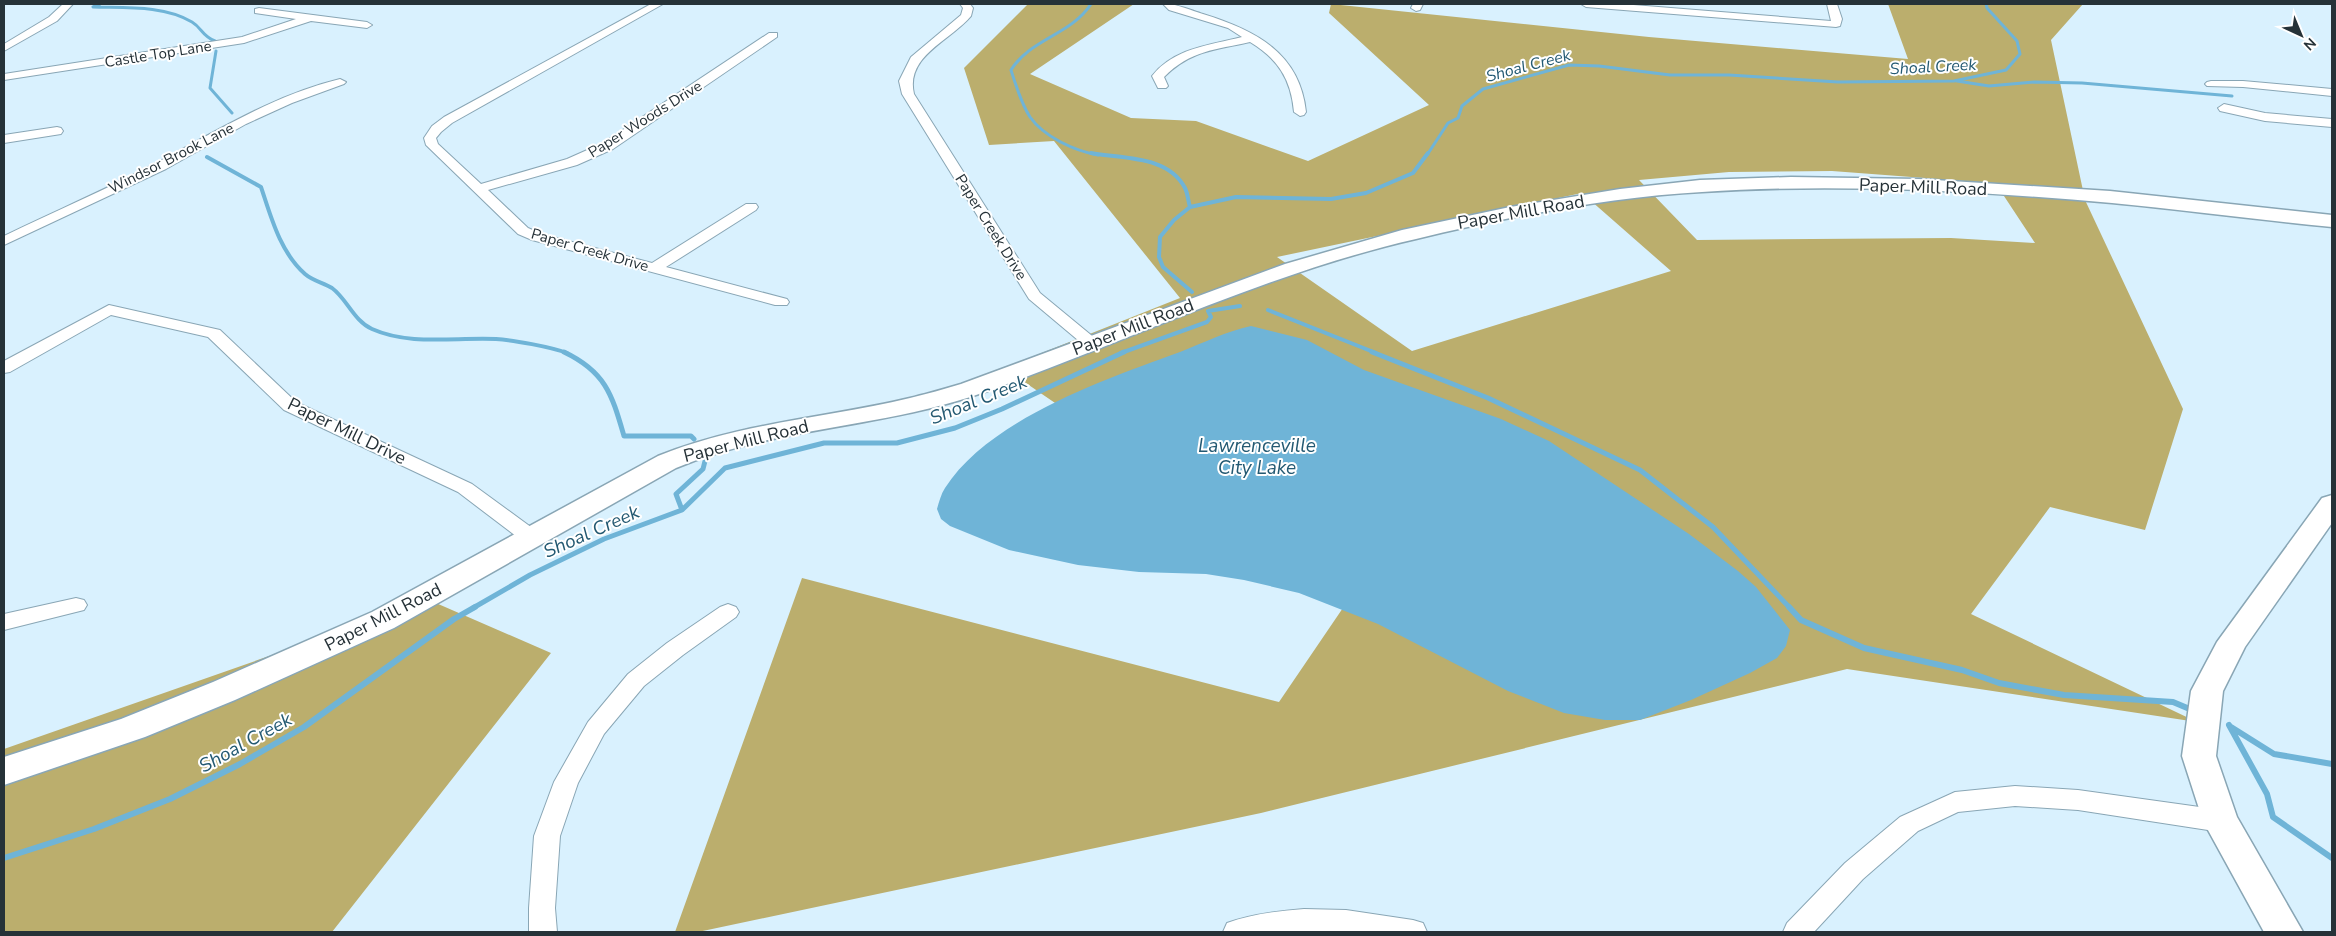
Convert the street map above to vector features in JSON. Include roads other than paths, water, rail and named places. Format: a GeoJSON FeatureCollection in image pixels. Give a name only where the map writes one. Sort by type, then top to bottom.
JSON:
{"type":"FeatureCollection","features":[{"type":"Feature","properties":{"kind":"street"},"geometry":{"type":"LineString","coordinates":[[4,48],[52,19],[68,4]]}},
{"type":"Feature","properties":{"kind":"street","name":"Paper Creek Drive"},"geometry":{"type":"LineString","coordinates":[[658,4],[448,120],[436,129],[430,138],[432,145],[523,231],[781,302]]}},
{"type":"Feature","properties":{"kind":"street","name":"Paper Creek Drive"},"geometry":{"type":"LineString","coordinates":[[964,4],[968,8],[966,16],[915,59],[905,81],[908,94],[1034,296],[1090,343]]}},
{"type":"Feature","properties":{"kind":"street"},"geometry":{"type":"LineString","coordinates":[[1168,4],[1173,8],[1232,26],[1263,45],[1290,71],[1298,92],[1300,112]]}},
{"type":"Feature","properties":{"kind":"street"},"geometry":{"type":"LineString","coordinates":[[1586,4],[1699,9],[1836,24],[1837,19],[1832,4]]}},
{"type":"Feature","properties":{"kind":"street"},"geometry":{"type":"LineString","coordinates":[[259,11],[367,25]]}},
{"type":"Feature","properties":{"kind":"street","name":"Castle Top Lane"},"geometry":{"type":"LineString","coordinates":[[4,77],[244,40],[310,18]]}},
{"type":"Feature","properties":{"kind":"street","name":"Paper Woods Drive"},"geometry":{"type":"LineString","coordinates":[[478,189],[572,162],[608,146],[774,35]]}},
{"type":"Feature","properties":{"kind":"street"},"geometry":{"type":"LineString","coordinates":[[1162,86],[1158,76],[1175,60],[1213,46],[1252,38]]}},
{"type":"Feature","properties":{"kind":"street","name":"Windsor Brook Lane"},"geometry":{"type":"LineString","coordinates":[[4,241],[161,166],[242,121],[288,100],[340,82]]}},
{"type":"Feature","properties":{"kind":"street"},"geometry":{"type":"LineString","coordinates":[[2211,84],[2243,84],[2332,93]]}},
{"type":"Feature","properties":{"kind":"street"},"geometry":{"type":"LineString","coordinates":[[2224,108],[2265,117],[2332,123]]}},
{"type":"Feature","properties":{"kind":"street"},"geometry":{"type":"LineString","coordinates":[[4,139],[57,130]]}},
{"type":"Feature","properties":{"kind":"street","name":"Paper Mill Road"},"geometry":{"type":"LineString","coordinates":[[4,771],[133,728],[224,691],[383,620],[667,462],[696,450],[757,434],[912,405],[970,389],[1292,268],[1409,234],[1519,211],[1620,195],[1700,186],[1791,182],[1919,185],[2110,197],[2332,221]]}},
{"type":"Feature","properties":{"kind":"street"},"geometry":{"type":"LineString","coordinates":[[654,268],[751,207]]}},
{"type":"Feature","properties":{"kind":"street","name":"Paper Mill Drive"},"geometry":{"type":"LineString","coordinates":[[4,368],[109,310],[214,333],[290,406],[466,488],[532,538]]}},
{"type":"Feature","properties":{"kind":"street"},"geometry":{"type":"LineString","coordinates":[[2284,932],[2221,821],[2199,756],[2207,691],[2232,642],[2332,504]]}},
{"type":"Feature","properties":{"kind":"street"},"geometry":{"type":"LineString","coordinates":[[4,622],[76,605]]}},
{"type":"Feature","properties":{"kind":"street"},"geometry":{"type":"LineString","coordinates":[[543,932],[542,908],[547,836],[566,782],[596,728],[636,680],[675,649],[728,612]]}},
{"type":"Feature","properties":{"kind":"street"},"geometry":{"type":"LineString","coordinates":[[1797,932],[1854,871],[1909,824],[1956,802],[2015,796],[2078,800],[2221,821]]}},
{"type":"Feature","properties":{"kind":"street"},"geometry":{"type":"LineString","coordinates":[[1237,932],[1262,925],[1306,920],[1359,922],[1413,932]]}},
{"type":"Feature","properties":{"kind":"water","name":"Lawrenceville City Lake"},"geometry":{"type":"Polygon","coordinates":[[[1251,326],[1307,340],[1364,370],[1501,419],[1549,441],[1689,534],[1738,571],[1756,587],[1790,630],[1786,646],[1777,658],[1750,673],[1691,700],[1640,720],[1605,720],[1564,713],[1508,691],[1378,624],[1299,593],[1244,580],[1206,574],[1139,572],[1078,565],[1009,550],[950,526],[941,519],[937,509],[942,493],[965,463],[990,441],[1019,422],[1051,404],[1118,375],[1224,334],[1251,326]]]}},
{"type":"Feature","properties":{"kind":"waterway"},"geometry":{"type":"LineString","coordinates":[[100,4],[93,7],[144,8],[169,13],[192,22],[207,37],[215,41]]}},
{"type":"Feature","properties":{"kind":"waterway"},"geometry":{"type":"LineString","coordinates":[[1091,4],[1073,23],[1029,51],[1011,70],[1024,106],[1030,117],[1043,131],[1070,146],[1098,155]]}},
{"type":"Feature","properties":{"kind":"waterway","name":"Shoal Creek"},"geometry":{"type":"LineString","coordinates":[[1427,155],[1448,123],[1458,118],[1462,106],[1483,89],[1569,65],[1599,66],[1670,75],[1729,75],[1838,82],[1954,81],[2006,70],[2020,54],[2017,41],[1987,8],[1986,4]]}},
{"type":"Feature","properties":{"kind":"waterway"},"geometry":{"type":"LineString","coordinates":[[216,51],[210,88],[232,113]]}},
{"type":"Feature","properties":{"kind":"waterway"},"geometry":{"type":"LineString","coordinates":[[1957,81],[1989,86],[2034,82],[2082,83],[2232,96]]}},
{"type":"Feature","properties":{"kind":"waterway"},"geometry":{"type":"LineString","coordinates":[[1091,153],[1143,160],[1168,169],[1185,188],[1190,207]]}},
{"type":"Feature","properties":{"kind":"waterway","name":"Shoal Creek"},"geometry":{"type":"LineString","coordinates":[[1190,207],[1236,197],[1331,199],[1366,193],[1413,173],[1428,153]]}},
{"type":"Feature","properties":{"kind":"waterway"},"geometry":{"type":"LineString","coordinates":[[207,157],[261,187],[277,233],[296,265],[308,276],[332,288],[360,321],[372,329],[387,334],[417,339],[480,339],[522,342],[564,352]]}},
{"type":"Feature","properties":{"kind":"waterway","name":"Shoal Creek"},"geometry":{"type":"LineString","coordinates":[[1190,207],[1174,220],[1160,237],[1159,257],[1163,267],[1192,292]]}},
{"type":"Feature","properties":{"kind":"waterway","name":"Shoal Creek"},"geometry":{"type":"LineString","coordinates":[[1121,353],[1207,322],[1211,317],[1208,311],[1240,306]]}},
{"type":"Feature","properties":{"kind":"waterway"},"geometry":{"type":"LineString","coordinates":[[1268,310],[1376,353]]}},
{"type":"Feature","properties":{"kind":"waterway"},"geometry":{"type":"LineString","coordinates":[[564,352],[589,368],[605,386],[611,397],[624,436],[691,436],[694,439]]}},
{"type":"Feature","properties":{"kind":"waterway","name":"Shoal Creek"},"geometry":{"type":"LineString","coordinates":[[682,510],[725,468],[824,443],[897,443],[955,428],[1002,409],[1124,352]]}},
{"type":"Feature","properties":{"kind":"waterway"},"geometry":{"type":"LineString","coordinates":[[1372,352],[1488,398],[1640,470],[1713,527],[1790,608]]}},
{"type":"Feature","properties":{"kind":"waterway"},"geometry":{"type":"LineString","coordinates":[[682,510],[676,494],[703,469],[706,457]]}},
{"type":"Feature","properties":{"kind":"waterway","name":"Shoal Creek"},"geometry":{"type":"LineString","coordinates":[[473,608],[530,575],[604,539],[682,510]]}},
{"type":"Feature","properties":{"kind":"waterway","name":"Shoal Creek"},"geometry":{"type":"LineString","coordinates":[[4,858],[94,829],[170,799],[240,764],[304,727],[454,619],[475,607]]}},
{"type":"Feature","properties":{"kind":"waterway"},"geometry":{"type":"LineString","coordinates":[[1789,607],[1801,620],[1864,648],[1962,670],[1999,683],[2064,695],[2173,702],[2192,710]]}},
{"type":"Feature","properties":{"kind":"waterway"},"geometry":{"type":"LineString","coordinates":[[2229,725],[2267,794],[2273,817],[2332,858]]}},
{"type":"Feature","properties":{"kind":"waterway"},"geometry":{"type":"LineString","coordinates":[[2231,727],[2274,754],[2332,764]]}}]}
